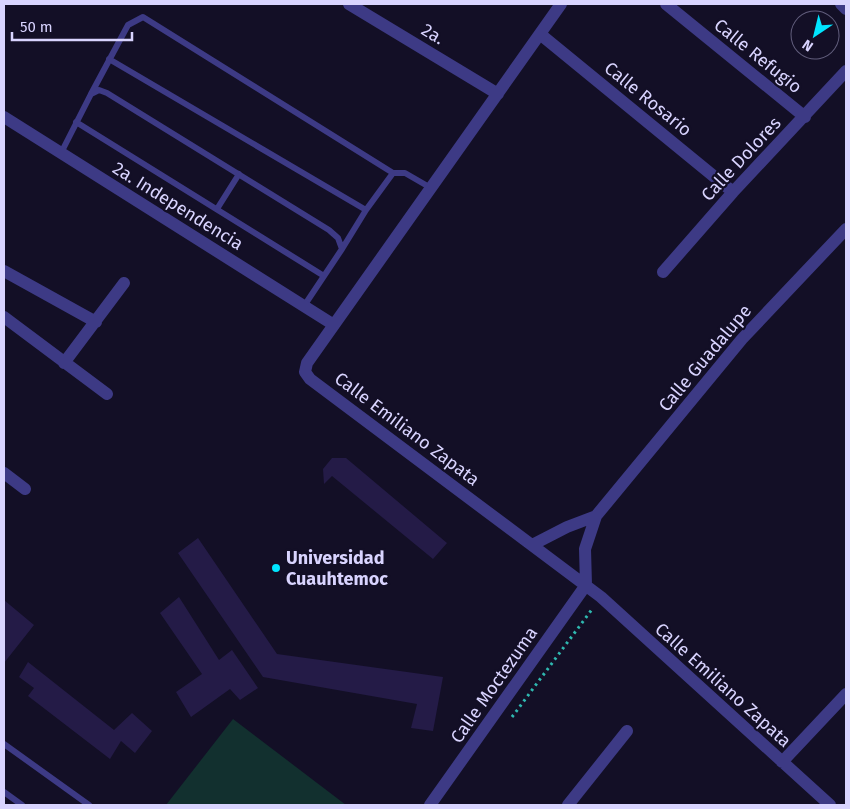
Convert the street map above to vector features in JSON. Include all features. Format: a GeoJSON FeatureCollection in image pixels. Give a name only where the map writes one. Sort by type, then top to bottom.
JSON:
{"type":"FeatureCollection","features":[{"type":"Feature","properties":{"kind":"street","name":"2a."},"geometry":{"type":"LineString","coordinates":[[349,4],[498,94]]}},
{"type":"Feature","properties":{"kind":"street","name":"Calle Emiliano Zapata"},"geometry":{"type":"LineString","coordinates":[[561,4],[334,325],[308,363],[305,372],[310,379],[601,597],[830,805]]}},
{"type":"Feature","properties":{"kind":"street","name":"Calle Refugio"},"geometry":{"type":"LineString","coordinates":[[666,4],[805,117]]}},
{"type":"Feature","properties":{"kind":"street"},"geometry":{"type":"LineString","coordinates":[[841,4],[846,9]]}},
{"type":"Feature","properties":{"kind":"street","name":"Calle Rosario"},"geometry":{"type":"LineString","coordinates":[[540,34],[733,192]]}},
{"type":"Feature","properties":{"kind":"street","name":"Calle Dolores"},"geometry":{"type":"LineString","coordinates":[[663,272],[733,192],[846,72]]}},
{"type":"Feature","properties":{"kind":"street","name":"2a. Independencia"},"geometry":{"type":"LineString","coordinates":[[4,117],[334,325]]}},
{"type":"Feature","properties":{"kind":"street","name":"Calle Guadalupe"},"geometry":{"type":"LineString","coordinates":[[586,585],[585,549],[596,516],[742,339],[846,229]]}},
{"type":"Feature","properties":{"kind":"street"},"geometry":{"type":"LineString","coordinates":[[4,271],[96,322]]}},
{"type":"Feature","properties":{"kind":"street"},"geometry":{"type":"LineString","coordinates":[[64,363],[124,283]]}},
{"type":"Feature","properties":{"kind":"street"},"geometry":{"type":"LineString","coordinates":[[6,322],[107,394]]}},
{"type":"Feature","properties":{"kind":"street"},"geometry":{"type":"LineString","coordinates":[[4,472],[25,490]]}},
{"type":"Feature","properties":{"kind":"street","name":"Calle Guadalupe"},"geometry":{"type":"LineString","coordinates":[[532,544],[567,527],[596,516]]}},
{"type":"Feature","properties":{"kind":"street","name":"Calle Moctezuma"},"geometry":{"type":"LineString","coordinates":[[430,805],[586,585]]}},
{"type":"Feature","properties":{"kind":"street"},"geometry":{"type":"LineString","coordinates":[[782,762],[846,694]]}},
{"type":"Feature","properties":{"kind":"street"},"geometry":{"type":"LineString","coordinates":[[568,805],[627,731]]}},
{"type":"Feature","properties":{"kind":"lane"},"geometry":{"type":"LineString","coordinates":[[61,152],[128,25],[143,17],[393,173],[405,173],[431,188]]}},
{"type":"Feature","properties":{"kind":"lane"},"geometry":{"type":"LineString","coordinates":[[109,60],[366,210]]}},
{"type":"Feature","properties":{"kind":"lane"},"geometry":{"type":"LineString","coordinates":[[91,94],[99,90],[107,93],[239,174],[329,230],[338,238],[342,250]]}},
{"type":"Feature","properties":{"kind":"lane"},"geometry":{"type":"LineString","coordinates":[[76,122],[324,276]]}},
{"type":"Feature","properties":{"kind":"lane"},"geometry":{"type":"LineString","coordinates":[[304,306],[342,250],[366,210],[393,173]]}},
{"type":"Feature","properties":{"kind":"lane"},"geometry":{"type":"LineString","coordinates":[[217,209],[239,174]]}},
{"type":"Feature","properties":{"kind":"lane"},"geometry":{"type":"LineString","coordinates":[[4,744],[88,805]]}},
{"type":"Feature","properties":{"kind":"lane"},"geometry":{"type":"LineString","coordinates":[[4,792],[22,805]]}},
{"type":"Feature","properties":{"kind":"path"},"geometry":{"type":"LineString","coordinates":[[512,717],[601,597]]}},
{"type":"Feature","properties":{"kind":"green space"},"geometry":{"type":"Polygon","coordinates":[[[233,719],[346,805],[166,805],[233,719]]]}},
{"type":"Feature","properties":{"kind":"building"},"geometry":{"type":"Polygon","coordinates":[[[332,458],[346,458],[447,543],[433,559],[332,476],[324,484],[323,469],[332,458]]]}},
{"type":"Feature","properties":{"kind":"building"},"geometry":{"type":"Polygon","coordinates":[[[198,538],[277,654],[443,677],[433,731],[411,728],[417,704],[263,677],[178,553],[198,538]]]}},
{"type":"Feature","properties":{"kind":"building"},"geometry":{"type":"Polygon","coordinates":[[[179,597],[219,660],[232,650],[258,688],[240,700],[230,689],[191,717],[176,692],[202,674],[160,613],[179,597]]]}},
{"type":"Feature","properties":{"kind":"building"},"geometry":{"type":"Polygon","coordinates":[[[4,600],[34,625],[4,663],[4,600]]]}},
{"type":"Feature","properties":{"kind":"building"},"geometry":{"type":"Polygon","coordinates":[[[28,662],[114,730],[132,713],[152,731],[135,753],[121,741],[110,759],[28,696],[34,688],[19,677],[28,662]]]}},
{"type":"Feature","properties":{"kind":"place","name":"Universidad Cuauhtemoc"},"geometry":{"type":"Point","coordinates":[276,568]}}]}
